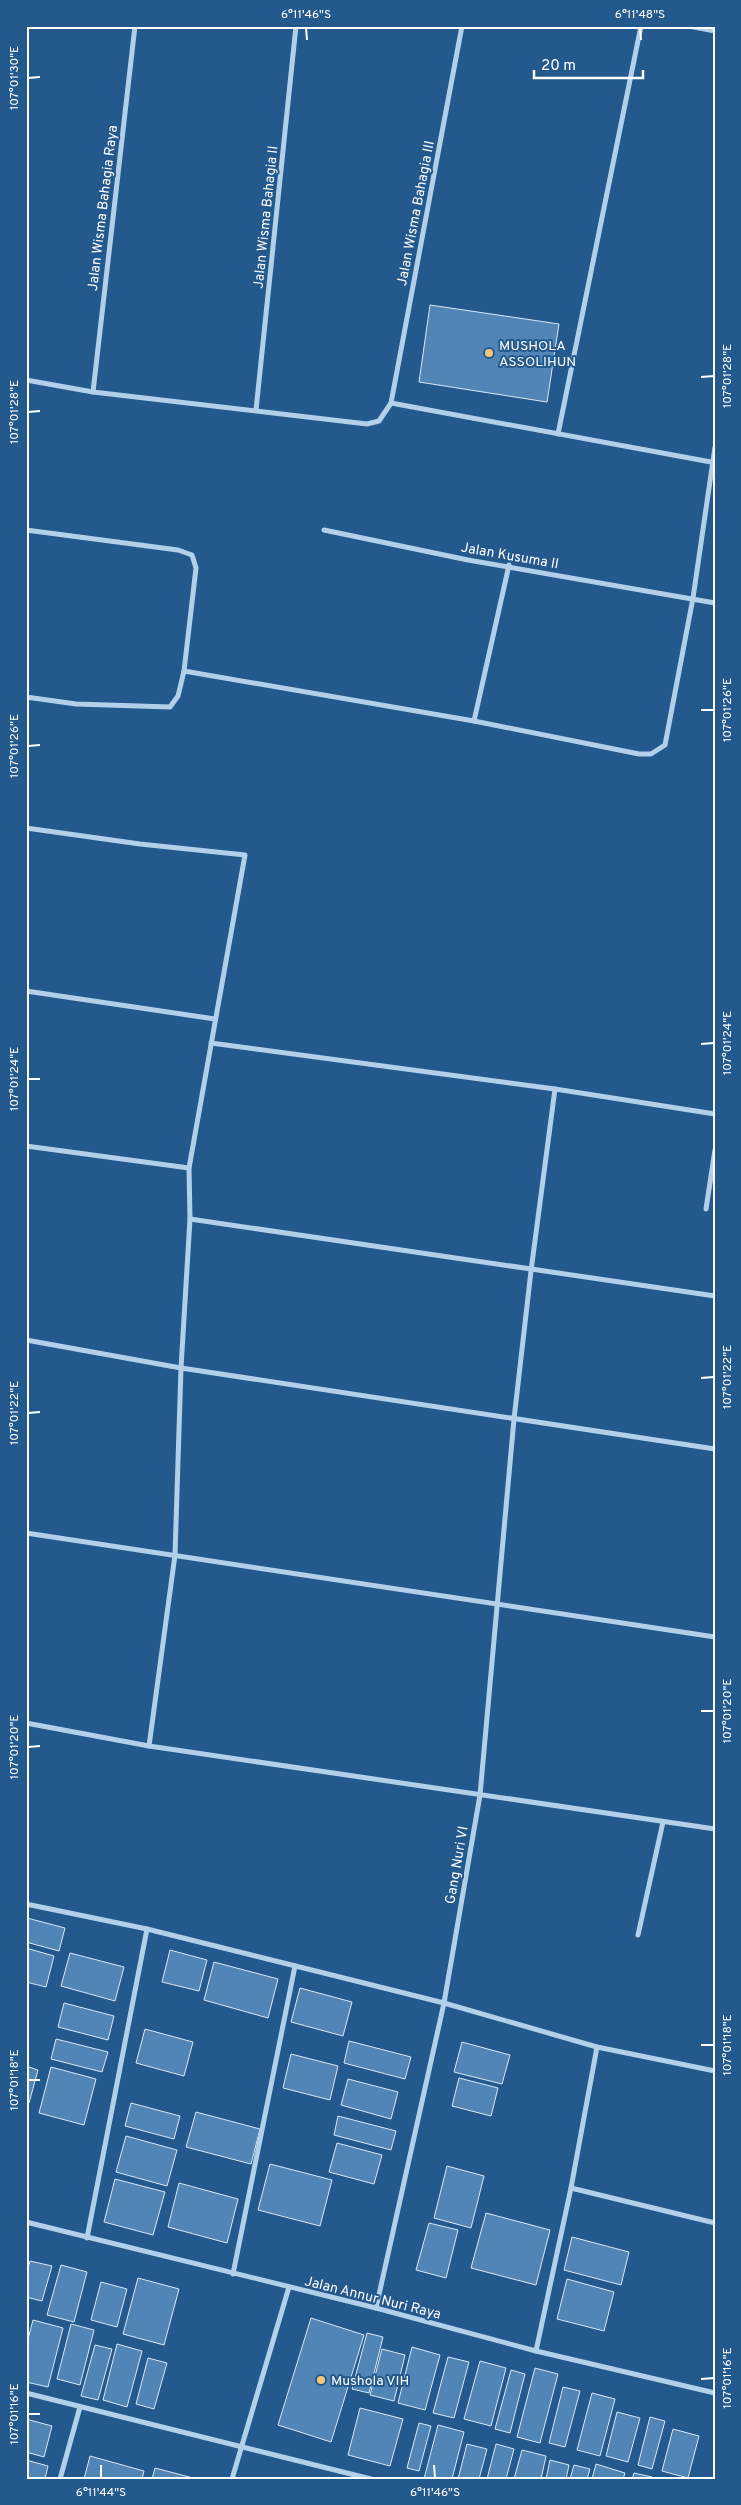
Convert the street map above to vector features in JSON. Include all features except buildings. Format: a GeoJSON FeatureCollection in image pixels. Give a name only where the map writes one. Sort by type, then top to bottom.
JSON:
{"type":"FeatureCollection","features":[{"type":"Feature","properties":{"kind":"street","name":"Jalan Wisma Bahagia Raya"},"geometry":{"type":"LineString","coordinates":[[92,392],[135,26]]}},
{"type":"Feature","properties":{"kind":"street","name":"Jalan Wisma Bahagia II"},"geometry":{"type":"LineString","coordinates":[[256,410],[296,26]]}},
{"type":"Feature","properties":{"kind":"street","name":"Jalan Wisma Bahagia III"},"geometry":{"type":"LineString","coordinates":[[392,403],[462,26]]}},
{"type":"Feature","properties":{"kind":"street"},"geometry":{"type":"LineString","coordinates":[[558,434],[641,26]]}},
{"type":"Feature","properties":{"kind":"street"},"geometry":{"type":"LineString","coordinates":[[689,26],[715,31]]}},
{"type":"Feature","properties":{"kind":"street"},"geometry":{"type":"LineString","coordinates":[[26,380],[92,392],[367,424],[379,421],[392,403],[712,462]]}},
{"type":"Feature","properties":{"kind":"street"},"geometry":{"type":"LineString","coordinates":[[184,671],[474,721],[639,754],[651,754],[664,745],[693,598],[715,447]]}},
{"type":"Feature","properties":{"kind":"street"},"geometry":{"type":"LineString","coordinates":[[26,530],[178,550],[192,555],[196,568],[184,671],[178,696],[170,707],[76,704],[26,697]]}},
{"type":"Feature","properties":{"kind":"street","name":"Jalan Kusuma II"},"geometry":{"type":"LineString","coordinates":[[324,530],[468,560],[509,565],[715,603]]}},
{"type":"Feature","properties":{"kind":"street"},"geometry":{"type":"LineString","coordinates":[[474,721],[509,565]]}},
{"type":"Feature","properties":{"kind":"street"},"geometry":{"type":"LineString","coordinates":[[26,828],[140,844],[245,855],[189,1168],[190,1219],[181,1368],[174,1555],[149,1746]]}},
{"type":"Feature","properties":{"kind":"street"},"geometry":{"type":"LineString","coordinates":[[26,991],[215,1019]]}},
{"type":"Feature","properties":{"kind":"street"},"geometry":{"type":"LineString","coordinates":[[211,1043],[555,1089],[715,1114]]}},
{"type":"Feature","properties":{"kind":"street","name":"Gang Nuri VI"},"geometry":{"type":"LineString","coordinates":[[376,2308],[444,2003],[480,1795],[514,1419],[555,1089]]}},
{"type":"Feature","properties":{"kind":"street"},"geometry":{"type":"LineString","coordinates":[[26,1146],[189,1168]]}},
{"type":"Feature","properties":{"kind":"street"},"geometry":{"type":"LineString","coordinates":[[706,1208],[715,1150]]}},
{"type":"Feature","properties":{"kind":"street"},"geometry":{"type":"LineString","coordinates":[[190,1219],[531,1271],[715,1296]]}},
{"type":"Feature","properties":{"kind":"street"},"geometry":{"type":"LineString","coordinates":[[26,1340],[181,1368],[715,1449]]}},
{"type":"Feature","properties":{"kind":"street"},"geometry":{"type":"LineString","coordinates":[[26,1533],[715,1636]]}},
{"type":"Feature","properties":{"kind":"street"},"geometry":{"type":"LineString","coordinates":[[26,1723],[149,1746],[715,1829]]}},
{"type":"Feature","properties":{"kind":"street"},"geometry":{"type":"LineString","coordinates":[[638,1935],[663,1822]]}},
{"type":"Feature","properties":{"kind":"street"},"geometry":{"type":"LineString","coordinates":[[26,1904],[147,1929],[444,2003],[597,2047],[715,2071]]}},
{"type":"Feature","properties":{"kind":"street"},"geometry":{"type":"LineString","coordinates":[[87,2238],[147,1929]]}},
{"type":"Feature","properties":{"kind":"street"},"geometry":{"type":"LineString","coordinates":[[233,2274],[295,1966]]}},
{"type":"Feature","properties":{"kind":"street"},"geometry":{"type":"LineString","coordinates":[[536,2351],[571,2188],[597,2047]]}},
{"type":"Feature","properties":{"kind":"street"},"geometry":{"type":"LineString","coordinates":[[571,2188],[715,2223]]}},
{"type":"Feature","properties":{"kind":"street","name":"Jalan Annur Nuri Raya"},"geometry":{"type":"LineString","coordinates":[[26,2222],[376,2308],[536,2351],[715,2393]]}},
{"type":"Feature","properties":{"kind":"street"},"geometry":{"type":"LineString","coordinates":[[232,2479],[288,2287]]}},
{"type":"Feature","properties":{"kind":"street"},"geometry":{"type":"LineString","coordinates":[[26,2394],[371,2479]]}},
{"type":"Feature","properties":{"kind":"street"},"geometry":{"type":"LineString","coordinates":[[60,2479],[80,2407]]}},
{"type":"Feature","properties":{"kind":"place","name":"MUSHOLA ASSOLIHUN"},"geometry":{"type":"Point","coordinates":[489,353]}},
{"type":"Feature","properties":{"kind":"place","name":"Mushola VIH"},"geometry":{"type":"Point","coordinates":[321,2380]}}]}
